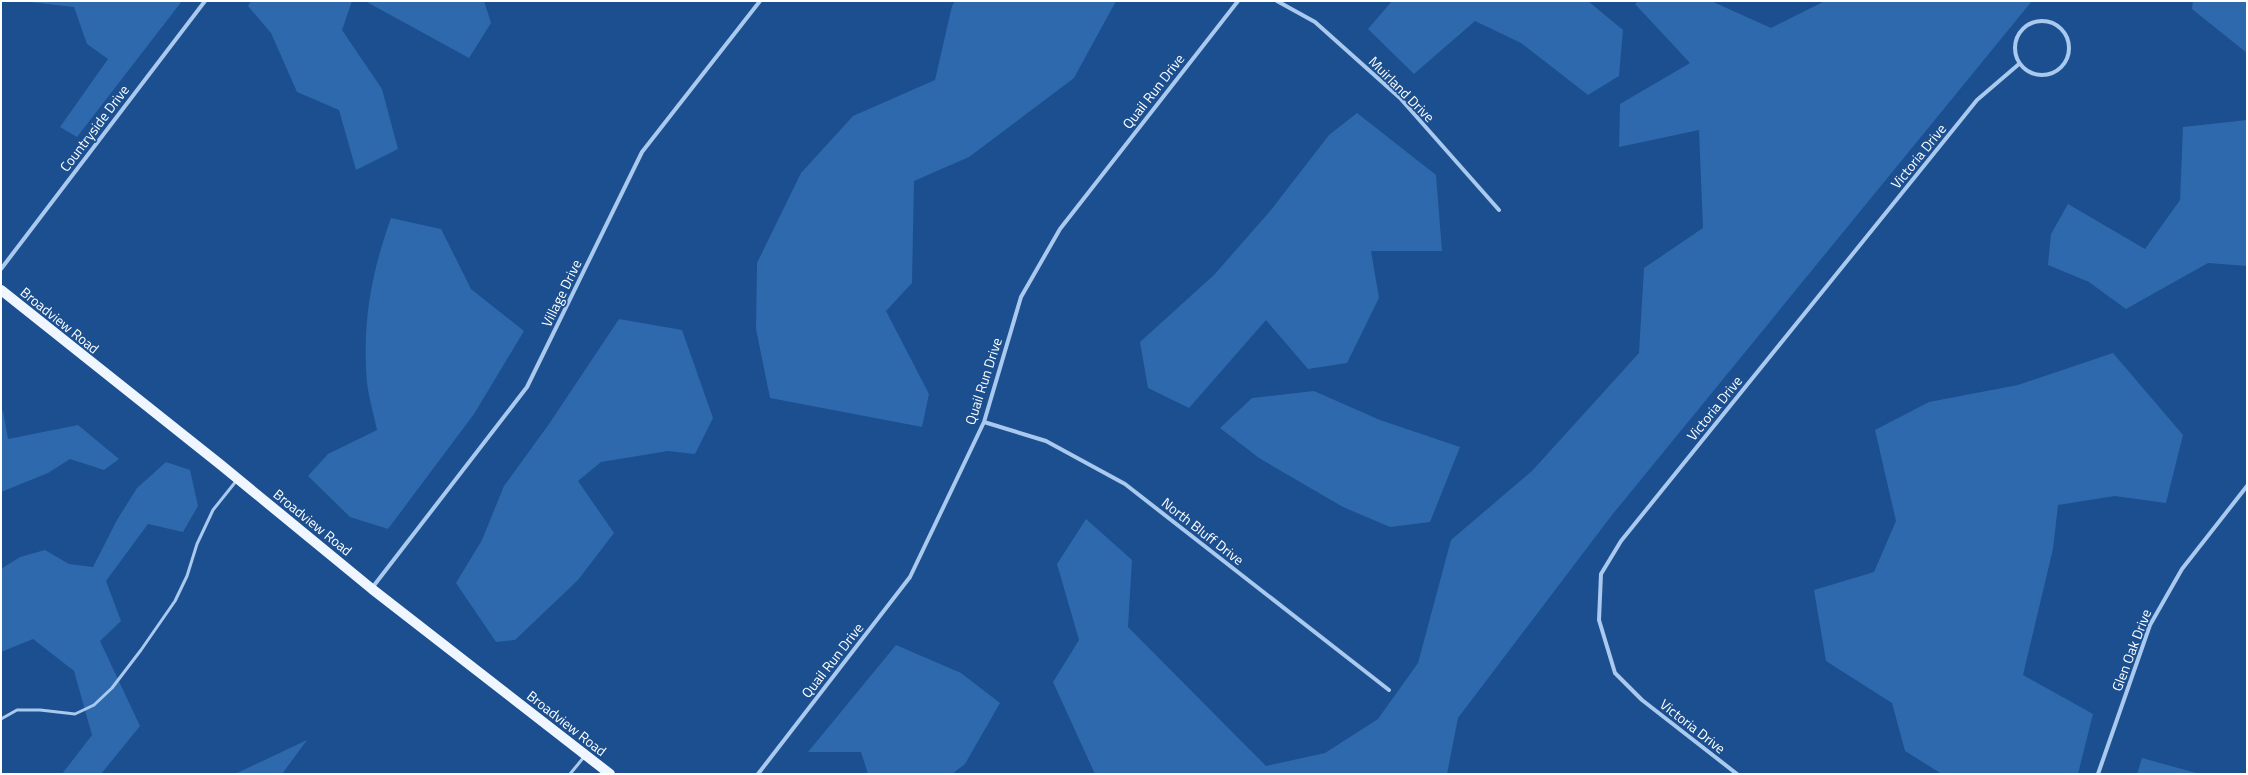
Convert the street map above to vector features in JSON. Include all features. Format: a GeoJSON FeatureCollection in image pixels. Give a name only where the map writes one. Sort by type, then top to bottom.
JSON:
{"type":"FeatureCollection","features":[{"type":"Feature","properties":{"kind":"main road","name":"Broadview Road"},"geometry":{"type":"LineString","coordinates":[[1,290],[238,479],[372,589],[610,774]]}},
{"type":"Feature","properties":{"kind":"street","name":"Countryside Drive"},"geometry":{"type":"LineString","coordinates":[[1,269],[205,1]]}},
{"type":"Feature","properties":{"kind":"street","name":"Village Drive"},"geometry":{"type":"LineString","coordinates":[[372,589],[527,387],[642,152],[760,1]]}},
{"type":"Feature","properties":{"kind":"street","name":"Quail Run Drive"},"geometry":{"type":"LineString","coordinates":[[758,774],[910,577],[984,422],[1021,297],[1060,229],[1238,1]]}},
{"type":"Feature","properties":{"kind":"street","name":"Muirland Drive"},"geometry":{"type":"LineString","coordinates":[[1277,1],[1315,22],[1400,98],[1499,210]]}},
{"type":"Feature","properties":{"kind":"street"},"geometry":{"type":"LineString","coordinates":[[2036,21],[2050,22],[2064,31],[2069,40],[2069,57],[2057,72],[2047,76],[2028,73],[2019,64],[2014,44],[2023,28],[2036,21]]}},
{"type":"Feature","properties":{"kind":"street","name":"Victoria Drive"},"geometry":{"type":"LineString","coordinates":[[1737,774],[1642,700],[1615,673],[1598,620],[1601,574],[1621,541],[1977,100],[2019,64]]}},
{"type":"Feature","properties":{"kind":"street","name":"North Bluff Drive"},"geometry":{"type":"LineString","coordinates":[[984,422],[1046,441],[1125,484],[1390,690]]}},
{"type":"Feature","properties":{"kind":"street","name":"Glen Oak Drive"},"geometry":{"type":"LineString","coordinates":[[2098,774],[2150,625],[2182,569],[2247,486]]}},
{"type":"Feature","properties":{"kind":"lane"},"geometry":{"type":"LineString","coordinates":[[1,719],[17,710],[40,710],[75,714],[94,705],[112,688],[142,650],[175,601],[187,576],[197,544],[213,510],[238,479]]}},
{"type":"Feature","properties":{"kind":"lane"},"geometry":{"type":"LineString","coordinates":[[570,774],[585,755]]}},
{"type":"Feature","properties":{"kind":"shaded area"},"geometry":{"type":"Polygon","coordinates":[[[21,1],[182,1],[77,137],[60,127],[108,59],[87,44],[74,7],[21,1]]]}},
{"type":"Feature","properties":{"kind":"shaded area"},"geometry":{"type":"Polygon","coordinates":[[[251,1],[352,1],[342,30],[382,89],[398,149],[356,170],[339,110],[297,92],[271,33],[248,6],[251,1]]]}},
{"type":"Feature","properties":{"kind":"shaded area"},"geometry":{"type":"Polygon","coordinates":[[[365,1],[484,1],[491,23],[469,58],[365,1]]]}},
{"type":"Feature","properties":{"kind":"shaded area"},"geometry":{"type":"Polygon","coordinates":[[[955,1],[1116,1],[1074,78],[969,157],[914,181],[912,283],[886,311],[929,394],[922,427],[770,398],[756,329],[757,263],[801,173],[853,116],[935,80],[952,6],[955,1]]]}},
{"type":"Feature","properties":{"kind":"shaded area"},"geometry":{"type":"Polygon","coordinates":[[[1392,1],[1588,1],[1623,30],[1619,76],[1588,95],[1521,43],[1475,21],[1414,74],[1368,29],[1392,1]]]}},
{"type":"Feature","properties":{"kind":"shaded area"},"geometry":{"type":"Polygon","coordinates":[[[1638,1],[1711,1],[1771,28],[1825,1],[2032,1],[1612,515],[1458,718],[1447,774],[1095,774],[1053,682],[1079,640],[1057,564],[1086,519],[1132,560],[1128,627],[1266,766],[1325,753],[1378,719],[1418,663],[1451,540],[1532,471],[1639,353],[1644,268],[1703,228],[1699,130],[1619,147],[1620,104],[1690,63],[1635,4],[1638,1]]]}},
{"type":"Feature","properties":{"kind":"shaded area"},"geometry":{"type":"Polygon","coordinates":[[[2193,1],[2247,1],[2247,53],[2192,9],[2193,1]]]}},
{"type":"Feature","properties":{"kind":"shaded area"},"geometry":{"type":"Polygon","coordinates":[[[1357,113],[1436,175],[1442,251],[1371,251],[1379,298],[1347,363],[1308,369],[1266,320],[1189,408],[1148,388],[1140,342],[1214,275],[1271,210],[1329,135],[1357,113]]]}},
{"type":"Feature","properties":{"kind":"shaded area"},"geometry":{"type":"Polygon","coordinates":[[[2247,120],[2247,266],[2208,263],[2126,309],[2089,282],[2048,265],[2051,234],[2068,204],[2145,249],[2180,200],[2183,127],[2247,120]]]}},
{"type":"Feature","properties":{"kind":"shaded area"},"geometry":{"type":"Polygon","coordinates":[[[391,218],[441,229],[471,289],[524,331],[474,414],[388,529],[350,517],[308,476],[328,454],[377,430],[367,383],[367,319],[373,279],[391,218]]]}},
{"type":"Feature","properties":{"kind":"shaded area"},"geometry":{"type":"Polygon","coordinates":[[[619,319],[682,330],[713,418],[695,454],[668,451],[601,462],[578,481],[614,533],[578,580],[515,640],[496,642],[456,583],[482,540],[504,486],[549,424],[619,319]]]}},
{"type":"Feature","properties":{"kind":"shaded area"},"geometry":{"type":"Polygon","coordinates":[[[2113,353],[2183,435],[2166,503],[2115,496],[2058,505],[2053,549],[2023,675],[2093,714],[2078,774],[1942,774],[1905,751],[1892,703],[1826,661],[1814,590],[1874,572],[1896,521],[1875,430],[1929,402],[2018,385],[2113,353]]]}},
{"type":"Feature","properties":{"kind":"shaded area"},"geometry":{"type":"Polygon","coordinates":[[[1314,391],[1380,420],[1460,447],[1430,522],[1390,527],[1343,507],[1259,458],[1220,428],[1252,398],[1314,391]]]}},
{"type":"Feature","properties":{"kind":"shaded area"},"geometry":{"type":"Polygon","coordinates":[[[3,411],[8,439],[78,425],[119,459],[104,470],[70,459],[48,473],[1,492],[1,412],[3,411]]]}},
{"type":"Feature","properties":{"kind":"shaded area"},"geometry":{"type":"Polygon","coordinates":[[[166,462],[190,470],[198,506],[183,532],[148,524],[106,581],[121,621],[100,641],[140,726],[101,774],[62,774],[92,735],[74,671],[33,639],[1,652],[1,569],[20,557],[45,550],[69,564],[93,567],[117,520],[137,488],[166,462]]]}},
{"type":"Feature","properties":{"kind":"shaded area"},"geometry":{"type":"Polygon","coordinates":[[[896,645],[961,673],[1000,703],[965,764],[952,774],[868,774],[861,752],[808,752],[896,645]]]}},
{"type":"Feature","properties":{"kind":"shaded area"},"geometry":{"type":"Polygon","coordinates":[[[307,740],[282,774],[235,774],[307,740]]]}},
{"type":"Feature","properties":{"kind":"shaded area"},"geometry":{"type":"Polygon","coordinates":[[[2142,758],[2200,774],[2137,774],[2142,758]]]}}]}
